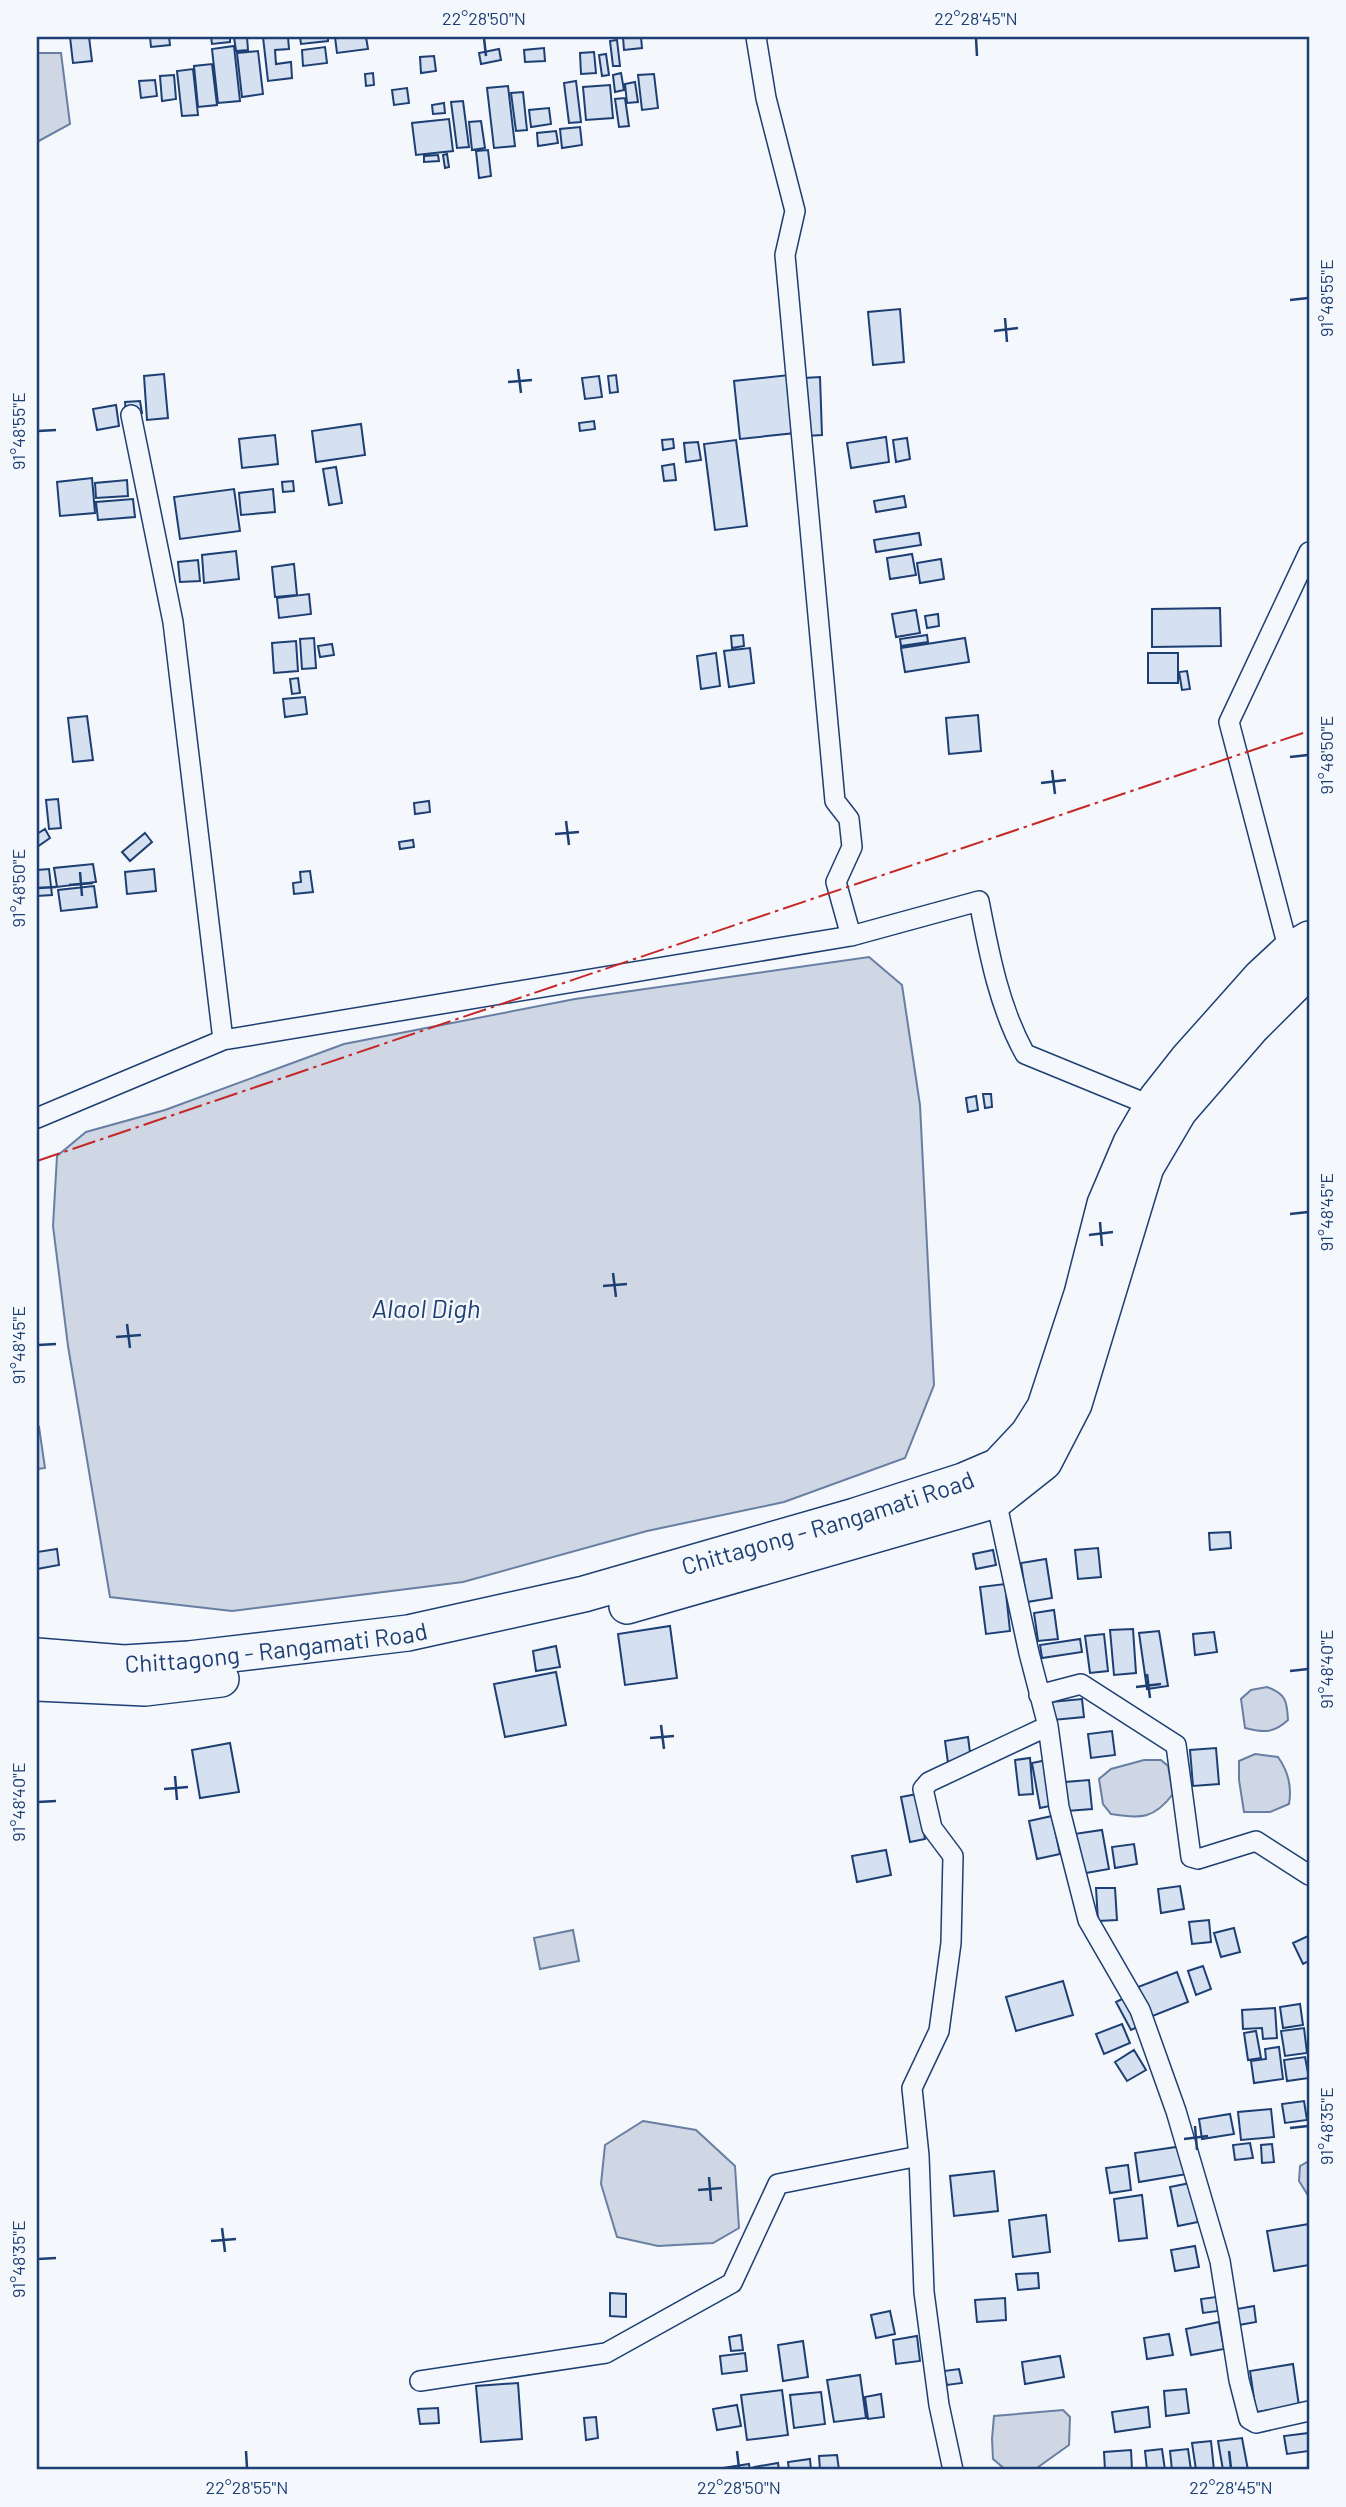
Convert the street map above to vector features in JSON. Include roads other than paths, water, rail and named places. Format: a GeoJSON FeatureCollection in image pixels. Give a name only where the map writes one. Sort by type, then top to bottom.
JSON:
{"type":"FeatureCollection","features":[{"type":"Feature","properties":{"kind":"highway","name":"Chittagong - Rangamati Road"},"geometry":{"type":"LineString","coordinates":[[37,1656],[124,1663],[189,1659],[408,1633],[584,1594],[855,1516],[963,1481],[998,1466],[1028,1434],[1045,1407],[1078,1306],[1105,1204],[1123,1160],[1152,1106],[1186,1060],[1261,977],[1302,953]]}},
{"type":"Feature","properties":{"kind":"highway","name":"Chittagong - Rangamati Road"},"geometry":{"type":"LineString","coordinates":[[37,1683],[145,1688],[363,1661],[517,1632],[693,1588],[996,1500],[1044,1462],[1074,1404],[1146,1167],[1180,1111],[1251,1028],[1302,953]]}},
{"type":"Feature","properties":{"kind":"street"},"geometry":{"type":"LineString","coordinates":[[756,37],[766,98],[795,211],[785,255],[835,801],[849,819],[852,847],[836,882],[851,936]]}},
{"type":"Feature","properties":{"kind":"street"},"geometry":{"type":"LineString","coordinates":[[131,415],[173,622],[223,1040]]}},
{"type":"Feature","properties":{"kind":"street"},"geometry":{"type":"LineString","coordinates":[[1302,953],[1229,722],[1309,552]]}},
{"type":"Feature","properties":{"kind":"street"},"geometry":{"type":"LineString","coordinates":[[37,1118],[223,1040],[851,936],[979,901],[992,967],[1016,1037],[1025,1054],[1152,1106]]}},
{"type":"Feature","properties":{"kind":"street"},"geometry":{"type":"LineString","coordinates":[[996,1500],[1048,1726],[1059,1807],[1088,1920],[1140,2010],[1176,2111],[1220,2261],[1239,2380],[1249,2419],[1256,2423],[1309,2411]]}},
{"type":"Feature","properties":{"kind":"street"},"geometry":{"type":"LineString","coordinates":[[1039,1695],[1081,1684],[1176,1745],[1191,1857],[1198,1859],[1256,1841],[1309,1875]]}},
{"type":"Feature","properties":{"kind":"street"},"geometry":{"type":"LineString","coordinates":[[953,2470],[939,2405],[924,2292],[919,2156],[912,2088],[939,2031],[951,1943],[953,1856],[932,1828],[923,1789],[929,1782],[1048,1726]]}},
{"type":"Feature","properties":{"kind":"street"},"geometry":{"type":"LineString","coordinates":[[420,2381],[606,2353],[732,2283],[778,2184],[919,2156]]}},
{"type":"Feature","properties":{"kind":"water"},"geometry":{"type":"Polygon","coordinates":[[[37,53],[61,53],[70,124],[37,142],[37,53]]]}},
{"type":"Feature","properties":{"kind":"water","name":"Alaol Digh"},"geometry":{"type":"Polygon","coordinates":[[[869,957],[902,985],[920,1105],[934,1385],[905,1458],[784,1502],[647,1531],[463,1582],[232,1611],[110,1597],[68,1346],[53,1226],[57,1156],[86,1132],[165,1110],[344,1044],[575,999],[869,957]]]}},
{"type":"Feature","properties":{"kind":"water"},"geometry":{"type":"Polygon","coordinates":[[[39,1427],[45,1468],[37,1469],[37,1428],[39,1427]]]}},
{"type":"Feature","properties":{"kind":"water"},"geometry":{"type":"Polygon","coordinates":[[[1267,1687],[1278,1692],[1284,1699],[1288,1720],[1268,1731],[1245,1728],[1241,1699],[1251,1690],[1267,1687]]]}},
{"type":"Feature","properties":{"kind":"water"},"geometry":{"type":"Polygon","coordinates":[[[1255,1754],[1278,1757],[1288,1779],[1289,1804],[1270,1812],[1244,1812],[1239,1761],[1255,1754]]]}},
{"type":"Feature","properties":{"kind":"water"},"geometry":{"type":"Polygon","coordinates":[[[1144,1760],[1161,1760],[1168,1766],[1173,1794],[1153,1813],[1139,1816],[1111,1814],[1103,1804],[1099,1779],[1111,1769],[1144,1760]]]}},
{"type":"Feature","properties":{"kind":"water"},"geometry":{"type":"Polygon","coordinates":[[[573,1930],[579,1961],[540,1969],[534,1938],[573,1930]]]}},
{"type":"Feature","properties":{"kind":"water"},"geometry":{"type":"Polygon","coordinates":[[[643,2121],[696,2130],[735,2166],[739,2228],[713,2243],[658,2246],[617,2237],[601,2184],[605,2145],[643,2121]]]}},
{"type":"Feature","properties":{"kind":"water"},"geometry":{"type":"Polygon","coordinates":[[[1309,2161],[1309,2197],[1299,2181],[1300,2166],[1309,2161]]]}},
{"type":"Feature","properties":{"kind":"water"},"geometry":{"type":"Polygon","coordinates":[[[1063,2410],[1070,2417],[1069,2445],[1034,2470],[1006,2470],[993,2459],[994,2416],[1063,2410]]]}}]}
